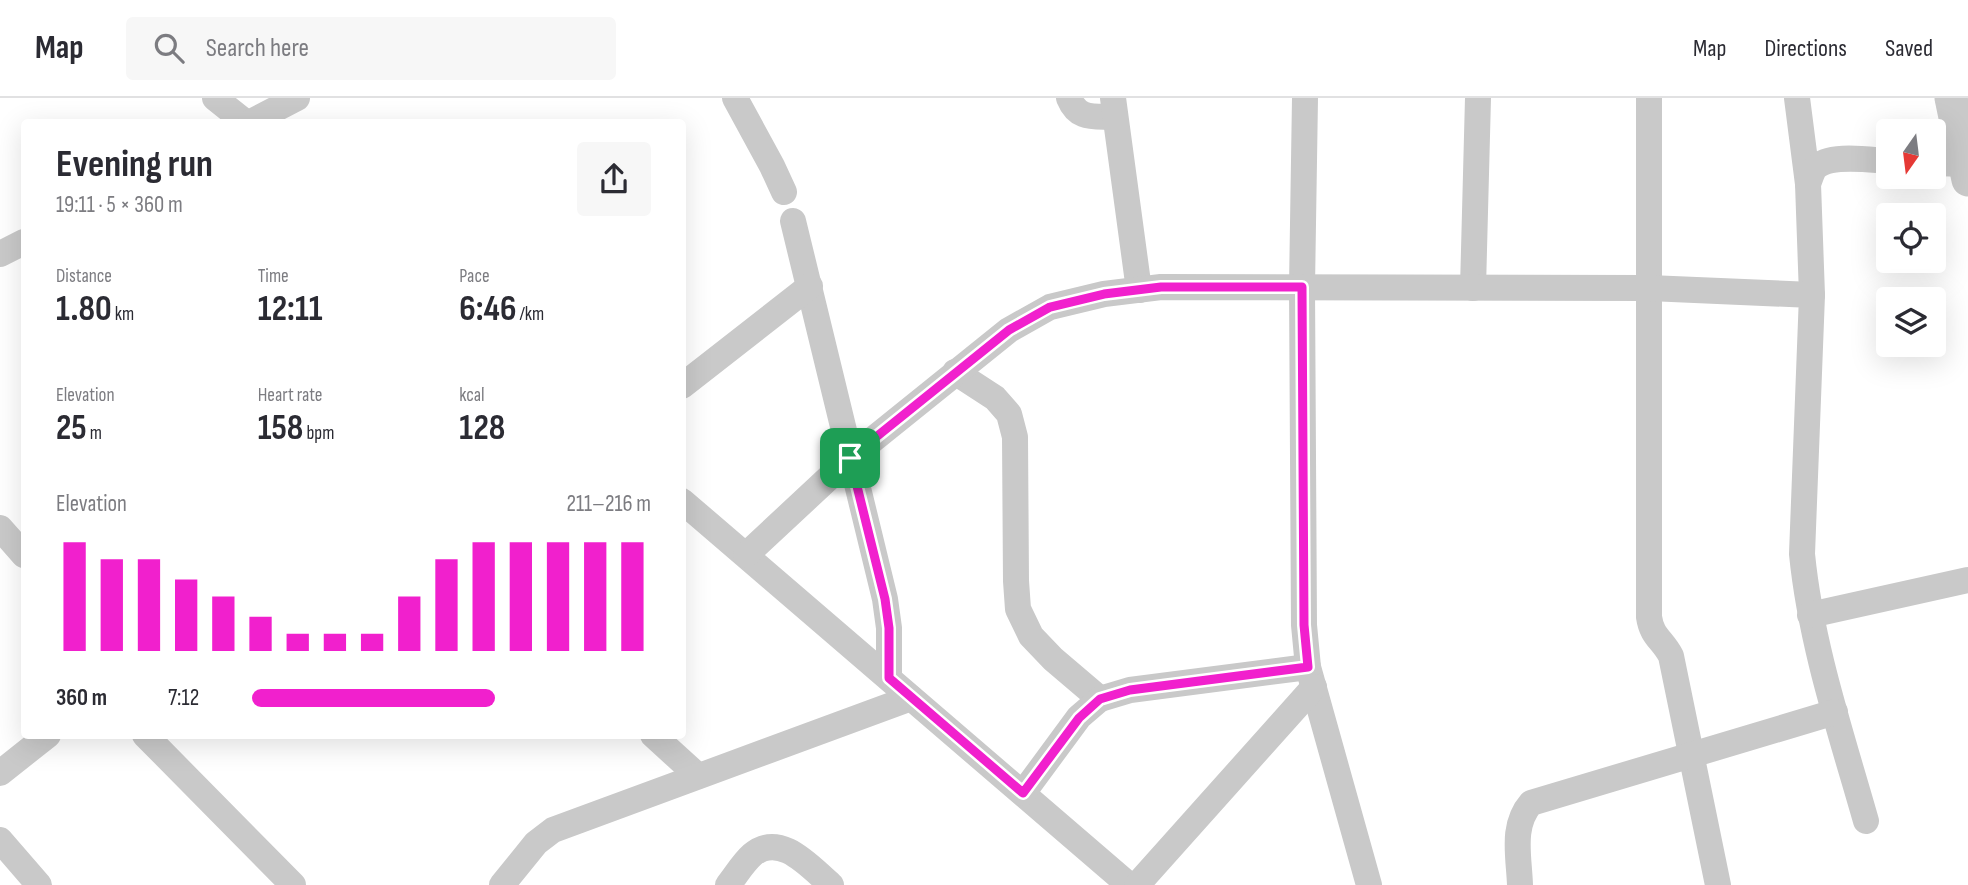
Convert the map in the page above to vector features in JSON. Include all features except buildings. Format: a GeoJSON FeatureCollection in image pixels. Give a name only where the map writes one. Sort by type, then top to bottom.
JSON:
{"type":"FeatureCollection","features":[{"type":"Feature","properties":{"kind":"street"},"geometry":{"type":"LineString","coordinates":[[215,98],[241,119]]}},
{"type":"Feature","properties":{"kind":"street"},"geometry":{"type":"LineString","coordinates":[[257,119],[297,98]]}},
{"type":"Feature","properties":{"kind":"street"},"geometry":{"type":"LineString","coordinates":[[735,98],[784,192]]}},
{"type":"Feature","properties":{"kind":"street"},"geometry":{"type":"LineString","coordinates":[[1069,98],[1074,110],[1084,115],[1113,107],[1139,290]]}},
{"type":"Feature","properties":{"kind":"street"},"geometry":{"type":"LineString","coordinates":[[1305,98],[1302,287],[1304,625],[1311,677],[1369,885]]}},
{"type":"Feature","properties":{"kind":"street"},"geometry":{"type":"LineString","coordinates":[[1473,288],[1478,98]]}},
{"type":"Feature","properties":{"kind":"street"},"geometry":{"type":"LineString","coordinates":[[1648,98],[1648,617],[1651,630],[1671,656],[1717,885]]}},
{"type":"Feature","properties":{"kind":"street"},"geometry":{"type":"LineString","coordinates":[[1797,98],[1808,184],[1812,295],[1802,554],[1810,615],[1866,821]]}},
{"type":"Feature","properties":{"kind":"street"},"geometry":{"type":"LineString","coordinates":[[1951,98],[1956,169]]}},
{"type":"Feature","properties":{"kind":"street"},"geometry":{"type":"LineString","coordinates":[[1808,184],[1814,169],[1824,163],[1842,159],[1876,160]]}},
{"type":"Feature","properties":{"kind":"street"},"geometry":{"type":"LineString","coordinates":[[793,221],[885,599],[889,628],[889,678]]}},
{"type":"Feature","properties":{"kind":"street"},"geometry":{"type":"LineString","coordinates":[[0,254],[21,244]]}},
{"type":"Feature","properties":{"kind":"street"},"geometry":{"type":"LineString","coordinates":[[686,383],[810,286]]}},
{"type":"Feature","properties":{"kind":"street"},"geometry":{"type":"LineString","coordinates":[[746,555],[850,458],[1009,330],[1050,307],[1104,294],[1161,287],[1649,288],[1812,295]]}},
{"type":"Feature","properties":{"kind":"street"},"geometry":{"type":"LineString","coordinates":[[956,372],[995,398],[1009,414],[1015,437],[1018,609],[1031,636],[1053,659],[1100,699]]}},
{"type":"Feature","properties":{"kind":"street"},"geometry":{"type":"LineString","coordinates":[[686,504],[1129,885]]}},
{"type":"Feature","properties":{"kind":"street"},"geometry":{"type":"LineString","coordinates":[[0,528],[21,552]]}},
{"type":"Feature","properties":{"kind":"street"},"geometry":{"type":"LineString","coordinates":[[1810,615],[1968,580]]}},
{"type":"Feature","properties":{"kind":"street"},"geometry":{"type":"LineString","coordinates":[[1023,793],[1079,718],[1100,699],[1130,690],[1311,677]]}},
{"type":"Feature","properties":{"kind":"street"},"geometry":{"type":"LineString","coordinates":[[1137,885],[1311,677]]}},
{"type":"Feature","properties":{"kind":"street"},"geometry":{"type":"LineString","coordinates":[[502,885],[536,843],[553,830],[911,698]]}},
{"type":"Feature","properties":{"kind":"street"},"geometry":{"type":"LineString","coordinates":[[1520,885],[1517,825],[1521,814],[1531,803],[1835,712]]}},
{"type":"Feature","properties":{"kind":"street"},"geometry":{"type":"LineString","coordinates":[[0,773],[43,739]]}},
{"type":"Feature","properties":{"kind":"street"},"geometry":{"type":"LineString","coordinates":[[149,739],[293,885]]}},
{"type":"Feature","properties":{"kind":"street"},"geometry":{"type":"LineString","coordinates":[[657,739],[698,776]]}},
{"type":"Feature","properties":{"kind":"street"},"geometry":{"type":"LineString","coordinates":[[1,841],[39,885]]}},
{"type":"Feature","properties":{"kind":"street"},"geometry":{"type":"LineString","coordinates":[[728,885],[752,856],[765,847],[779,847],[796,855],[831,885]]}},
{"type":"Feature","properties":{"kind":"route"},"geometry":{"type":"LineString","coordinates":[[1161,287],[1302,287],[1304,625],[1308,667],[1130,690],[1100,699],[1079,718],[1023,793],[889,678],[889,628],[885,599],[850,458],[1009,330],[1050,307],[1104,294],[1161,287]]}}]}
